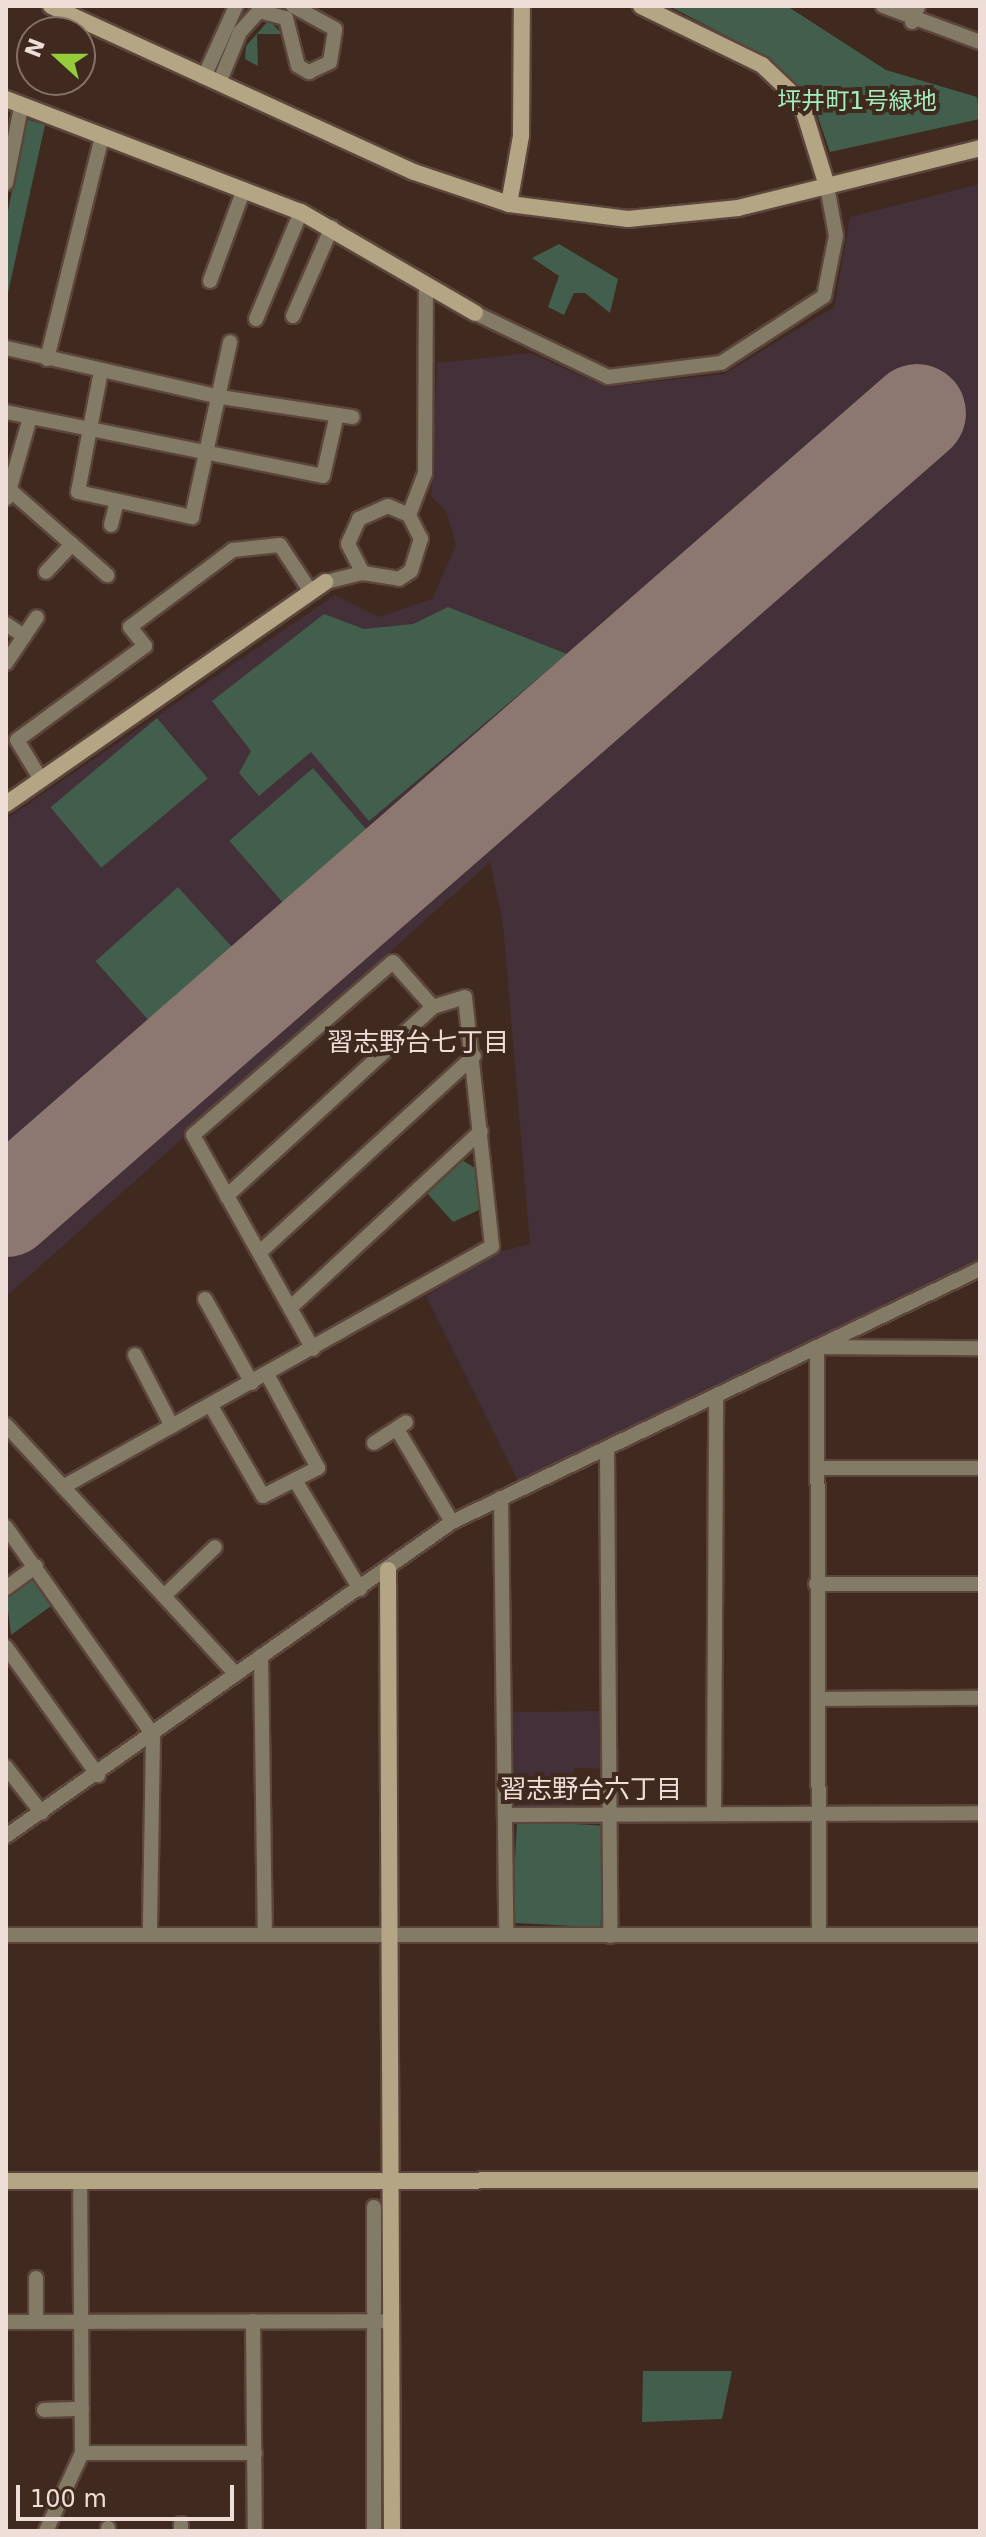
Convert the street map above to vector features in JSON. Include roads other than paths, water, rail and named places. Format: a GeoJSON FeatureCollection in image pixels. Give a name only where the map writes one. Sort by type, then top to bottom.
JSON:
{"type":"FeatureCollection","features":[{"type":"Feature","properties":{"kind":"street"},"geometry":{"type":"LineString","coordinates":[[51,6],[414,172],[509,204],[663,217],[827,186],[980,148]]}},
{"type":"Feature","properties":{"kind":"street"},"geometry":{"type":"LineString","coordinates":[[212,80],[236,6]]}},
{"type":"Feature","properties":{"kind":"street"},"geometry":{"type":"LineString","coordinates":[[212,80],[240,32],[259,11],[286,18],[298,66],[309,72],[330,62],[335,29],[293,6]]}},
{"type":"Feature","properties":{"kind":"street"},"geometry":{"type":"LineString","coordinates":[[509,204],[521,136],[522,6]]}},
{"type":"Feature","properties":{"kind":"street"},"geometry":{"type":"LineString","coordinates":[[6,183],[14,103],[301,212],[332,227],[475,313],[608,377],[721,363],[824,296],[836,236],[827,186],[801,102],[762,65],[641,6]]}},
{"type":"Feature","properties":{"kind":"street"},"geometry":{"type":"LineString","coordinates":[[883,6],[912,22],[980,42]]}},
{"type":"Feature","properties":{"kind":"street"},"geometry":{"type":"LineString","coordinates":[[912,22],[918,6]]}},
{"type":"Feature","properties":{"kind":"street"},"geometry":{"type":"LineString","coordinates":[[47,359],[102,137]]}},
{"type":"Feature","properties":{"kind":"street"},"geometry":{"type":"LineString","coordinates":[[210,281],[244,189]]}},
{"type":"Feature","properties":{"kind":"street"},"geometry":{"type":"LineString","coordinates":[[256,319],[301,212]]}},
{"type":"Feature","properties":{"kind":"street"},"geometry":{"type":"LineString","coordinates":[[293,316],[332,227]]}},
{"type":"Feature","properties":{"kind":"street"},"geometry":{"type":"LineString","coordinates":[[409,515],[425,473],[426,284]]}},
{"type":"Feature","properties":{"kind":"street"},"geometry":{"type":"LineString","coordinates":[[101,371],[78,492],[192,517],[230,342]]}},
{"type":"Feature","properties":{"kind":"street"},"geometry":{"type":"LineString","coordinates":[[6,348],[220,397],[336,419],[352,417]]}},
{"type":"Feature","properties":{"kind":"street"},"geometry":{"type":"LineString","coordinates":[[6,412],[323,476],[336,419]]}},
{"type":"Feature","properties":{"kind":"street"},"geometry":{"type":"LineString","coordinates":[[30,418],[9,495],[107,575]]}},
{"type":"Feature","properties":{"kind":"street"},"geometry":{"type":"LineString","coordinates":[[111,525],[117,501]]}},
{"type":"Feature","properties":{"kind":"street"},"geometry":{"type":"LineString","coordinates":[[388,506],[409,515],[421,539],[411,571],[384,581],[363,573],[351,558],[352,531],[369,511],[388,506]]}},
{"type":"Feature","properties":{"kind":"street"},"geometry":{"type":"LineString","coordinates":[[46,572],[72,544]]}},
{"type":"Feature","properties":{"kind":"street"},"geometry":{"type":"LineString","coordinates":[[40,778],[17,740],[145,646],[130,627],[233,550],[280,545],[311,592]]}},
{"type":"Feature","properties":{"kind":"street"},"geometry":{"type":"LineString","coordinates":[[6,804],[326,582],[351,558]]}},
{"type":"Feature","properties":{"kind":"street"},"geometry":{"type":"LineString","coordinates":[[326,582],[363,573]]}},
{"type":"Feature","properties":{"kind":"street"},"geometry":{"type":"LineString","coordinates":[[6,663],[37,617]]}},
{"type":"Feature","properties":{"kind":"street"},"geometry":{"type":"LineString","coordinates":[[6,624],[24,636]]}},
{"type":"Feature","properties":{"kind":"street"},"geometry":{"type":"LineString","coordinates":[[313,1349],[193,1135],[393,962],[433,1007]]}},
{"type":"Feature","properties":{"kind":"street"},"geometry":{"type":"LineString","coordinates":[[63,1487],[268,1376],[492,1246],[474,1056],[465,997],[433,1007],[227,1196]]}},
{"type":"Feature","properties":{"kind":"street"},"geometry":{"type":"LineString","coordinates":[[260,1252],[474,1056]]}},
{"type":"Feature","properties":{"kind":"street"},"geometry":{"type":"LineString","coordinates":[[290,1308],[481,1131]]}},
{"type":"Feature","properties":{"kind":"street"},"geometry":{"type":"LineString","coordinates":[[6,1836],[98,1775],[452,1522],[980,1269]]}},
{"type":"Feature","properties":{"kind":"street"},"geometry":{"type":"LineString","coordinates":[[205,1299],[252,1383]]}},
{"type":"Feature","properties":{"kind":"street"},"geometry":{"type":"LineString","coordinates":[[817,1347],[980,1348]]}},
{"type":"Feature","properties":{"kind":"street"},"geometry":{"type":"LineString","coordinates":[[817,1347],[819,1935]]}},
{"type":"Feature","properties":{"kind":"street"},"geometry":{"type":"LineString","coordinates":[[135,1355],[172,1426]]}},
{"type":"Feature","properties":{"kind":"street"},"geometry":{"type":"LineString","coordinates":[[211,1406],[263,1496],[318,1468],[268,1376]]}},
{"type":"Feature","properties":{"kind":"street"},"geometry":{"type":"LineString","coordinates":[[714,1813],[716,1396]]}},
{"type":"Feature","properties":{"kind":"street"},"geometry":{"type":"LineString","coordinates":[[6,1425],[236,1674]]}},
{"type":"Feature","properties":{"kind":"street"},"geometry":{"type":"LineString","coordinates":[[374,1443],[401,1426],[452,1522]]}},
{"type":"Feature","properties":{"kind":"street"},"geometry":{"type":"LineString","coordinates":[[607,1448],[610,1936]]}},
{"type":"Feature","properties":{"kind":"street"},"geometry":{"type":"LineString","coordinates":[[817,1468],[980,1468]]}},
{"type":"Feature","properties":{"kind":"street"},"geometry":{"type":"LineString","coordinates":[[295,1480],[360,1589]]}},
{"type":"Feature","properties":{"kind":"street"},"geometry":{"type":"LineString","coordinates":[[501,1498],[506,1935]]}},
{"type":"Feature","properties":{"kind":"street"},"geometry":{"type":"LineString","coordinates":[[6,1527],[153,1735],[150,1935]]}},
{"type":"Feature","properties":{"kind":"street"},"geometry":{"type":"LineString","coordinates":[[165,1595],[215,1547]]}},
{"type":"Feature","properties":{"kind":"street"},"geometry":{"type":"LineString","coordinates":[[6,1588],[36,1566]]}},
{"type":"Feature","properties":{"kind":"street"},"geometry":{"type":"LineString","coordinates":[[388,1570],[392,2531]]}},
{"type":"Feature","properties":{"kind":"street"},"geometry":{"type":"LineString","coordinates":[[816,1584],[980,1584]]}},
{"type":"Feature","properties":{"kind":"street"},"geometry":{"type":"LineString","coordinates":[[6,1647],[98,1775]]}},
{"type":"Feature","properties":{"kind":"street"},"geometry":{"type":"LineString","coordinates":[[261,1656],[265,1935]]}},
{"type":"Feature","properties":{"kind":"street"},"geometry":{"type":"LineString","coordinates":[[818,1699],[980,1698]]}},
{"type":"Feature","properties":{"kind":"street"},"geometry":{"type":"LineString","coordinates":[[6,1767],[42,1813]]}},
{"type":"Feature","properties":{"kind":"street"},"geometry":{"type":"LineString","coordinates":[[506,1815],[980,1813]]}},
{"type":"Feature","properties":{"kind":"street"},"geometry":{"type":"LineString","coordinates":[[6,1935],[980,1935]]}},
{"type":"Feature","properties":{"kind":"street"},"geometry":{"type":"LineString","coordinates":[[6,2181],[980,2180]]}},
{"type":"Feature","properties":{"kind":"street"},"geometry":{"type":"LineString","coordinates":[[46,2531],[82,2453],[80,2181]]}},
{"type":"Feature","properties":{"kind":"street"},"geometry":{"type":"LineString","coordinates":[[374,2207],[374,2311]]}},
{"type":"Feature","properties":{"kind":"street"},"geometry":{"type":"LineString","coordinates":[[36,2278],[36,2322]]}},
{"type":"Feature","properties":{"kind":"street"},"geometry":{"type":"LineString","coordinates":[[253,2321],[255,2531]]}},
{"type":"Feature","properties":{"kind":"street"},"geometry":{"type":"LineString","coordinates":[[6,2322],[391,2321]]}},
{"type":"Feature","properties":{"kind":"street"},"geometry":{"type":"LineString","coordinates":[[374,2330],[374,2531]]}},
{"type":"Feature","properties":{"kind":"street"},"geometry":{"type":"LineString","coordinates":[[44,2410],[82,2409]]}},
{"type":"Feature","properties":{"kind":"street"},"geometry":{"type":"LineString","coordinates":[[82,2453],[255,2453]]}},
{"type":"Feature","properties":{"kind":"district","name":"習志野台七丁目"},"geometry":{"type":"Point","coordinates":[418,1043]}},
{"type":"Feature","properties":{"kind":"district","name":"習志野台六丁目"},"geometry":{"type":"Point","coordinates":[591,1790]}},
{"type":"Feature","properties":{"kind":"park label","name":"坪井町1号緑地"},"geometry":{"type":"Point","coordinates":[857,102]}}]}
